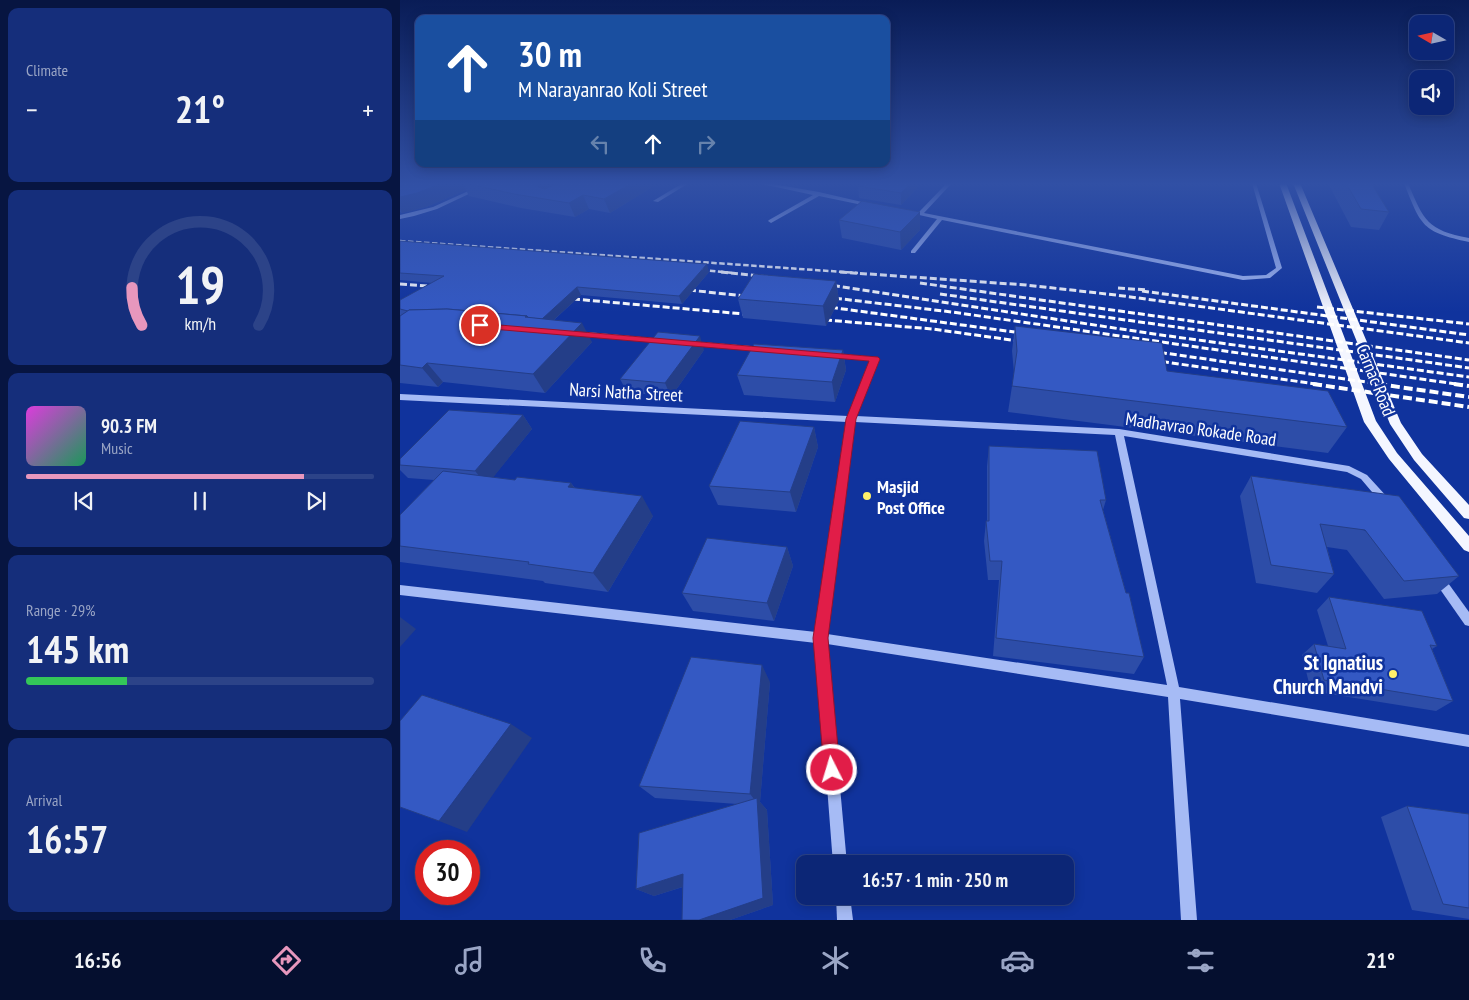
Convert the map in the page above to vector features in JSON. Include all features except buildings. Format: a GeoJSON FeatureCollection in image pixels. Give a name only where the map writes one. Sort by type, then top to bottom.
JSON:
{"type":"FeatureCollection","features":[{"type":"Feature","properties":{"kind":"main road","name":"Carnac Road"},"geometry":{"type":"LineString","coordinates":[[1296,226],[1370,422],[1393,456],[1469,546]]}},
{"type":"Feature","properties":{"kind":"main road","name":"Carnac Road"},"geometry":{"type":"LineString","coordinates":[[1312,226],[1396,424],[1418,457],[1469,514]]}},
{"type":"Feature","properties":{"kind":"street"},"geometry":{"type":"LineString","coordinates":[[913,252],[934,226]]}},
{"type":"Feature","properties":{"kind":"street"},"geometry":{"type":"LineString","coordinates":[[981,226],[1243,278],[1268,277],[1279,268],[1267,226]]}},
{"type":"Feature","properties":{"kind":"street"},"geometry":{"type":"LineString","coordinates":[[1427,226],[1450,237],[1469,240]]}},
{"type":"Feature","properties":{"kind":"street"},"geometry":{"type":"LineString","coordinates":[[568,333],[667,341]]}},
{"type":"Feature","properties":{"kind":"street"},"geometry":{"type":"LineString","coordinates":[[687,343],[776,350]]}},
{"type":"Feature","properties":{"kind":"street"},"geometry":{"type":"LineString","coordinates":[[826,355],[875,359],[851,419],[820,638],[839,855]]}},
{"type":"Feature","properties":{"kind":"street","name":"Narsi Natha Street"},"geometry":{"type":"LineString","coordinates":[[400,397],[851,419]]}},
{"type":"Feature","properties":{"kind":"street","name":"Madhavrao Rokade Road"},"geometry":{"type":"LineString","coordinates":[[851,419],[1118,432],[1349,469],[1364,477],[1391,511]]}},
{"type":"Feature","properties":{"kind":"street"},"geometry":{"type":"LineString","coordinates":[[1118,432],[1174,692],[1189,920]]}},
{"type":"Feature","properties":{"kind":"street"},"geometry":{"type":"LineString","coordinates":[[1436,574],[1469,621]]}},
{"type":"Feature","properties":{"kind":"street"},"geometry":{"type":"LineString","coordinates":[[400,590],[820,638],[1174,692],[1469,741]]}},
{"type":"Feature","properties":{"kind":"street"},"geometry":{"type":"LineString","coordinates":[[844,905],[845,920]]}},
{"type":"Feature","properties":{"kind":"railway"},"geometry":{"type":"LineString","coordinates":[[400,241],[858,273]]}},
{"type":"Feature","properties":{"kind":"railway"},"geometry":{"type":"LineString","coordinates":[[694,269],[733,273]]}},
{"type":"Feature","properties":{"kind":"railway"},"geometry":{"type":"LineString","coordinates":[[721,272],[769,277]]}},
{"type":"Feature","properties":{"kind":"railway"},"geometry":{"type":"LineString","coordinates":[[840,272],[1026,285],[1116,295],[1469,343]]}},
{"type":"Feature","properties":{"kind":"railway"},"geometry":{"type":"LineString","coordinates":[[920,283],[1469,360]]}},
{"type":"Feature","properties":{"kind":"railway"},"geometry":{"type":"LineString","coordinates":[[400,284],[439,287]]}},
{"type":"Feature","properties":{"kind":"railway"},"geometry":{"type":"LineString","coordinates":[[823,284],[1154,334],[1469,377]]}},
{"type":"Feature","properties":{"kind":"railway"},"geometry":{"type":"LineString","coordinates":[[1118,288],[1148,290]]}},
{"type":"Feature","properties":{"kind":"railway"},"geometry":{"type":"LineString","coordinates":[[679,289],[754,297]]}},
{"type":"Feature","properties":{"kind":"railway"},"geometry":{"type":"LineString","coordinates":[[1142,291],[1469,335]]}},
{"type":"Feature","properties":{"kind":"railway"},"geometry":{"type":"LineString","coordinates":[[940,294],[1469,368]]}},
{"type":"Feature","properties":{"kind":"railway"},"geometry":{"type":"LineString","coordinates":[[825,297],[952,312],[1463,385]]}},
{"type":"Feature","properties":{"kind":"railway"},"geometry":{"type":"LineString","coordinates":[[563,298],[755,315]]}},
{"type":"Feature","properties":{"kind":"railway"},"geometry":{"type":"LineString","coordinates":[[821,306],[1029,334]]}},
{"type":"Feature","properties":{"kind":"railway"},"geometry":{"type":"LineString","coordinates":[[1317,307],[1469,324]]}},
{"type":"Feature","properties":{"kind":"railway"},"geometry":{"type":"LineString","coordinates":[[815,319],[932,329],[1026,342]]}},
{"type":"Feature","properties":{"kind":"railway"},"geometry":{"type":"LineString","coordinates":[[1150,351],[1387,385]]}},
{"type":"Feature","properties":{"kind":"railway"},"geometry":{"type":"LineString","coordinates":[[1152,360],[1322,385]]}},
{"type":"Feature","properties":{"kind":"railway"},"geometry":{"type":"LineString","coordinates":[[1313,384],[1469,407]]}},
{"type":"Feature","properties":{"kind":"railway"},"geometry":{"type":"LineString","coordinates":[[1378,384],[1469,397]]}},
{"type":"Feature","properties":{"kind":"railway"},"geometry":{"type":"LineString","coordinates":[[1454,384],[1469,386]]}},
{"type":"Feature","properties":{"kind":"place","name":"Masjid Post Office"},"geometry":{"type":"Point","coordinates":[867,496]}},
{"type":"Feature","properties":{"kind":"place","name":"St Ignatius Church Mandvi"},"geometry":{"type":"Point","coordinates":[1393,674]}},
{"type":"Feature","properties":{"kind":"route"},"geometry":{"type":"LineString","coordinates":[[480,325],[875,359],[851,419],[820,638],[832,770]]}}]}
